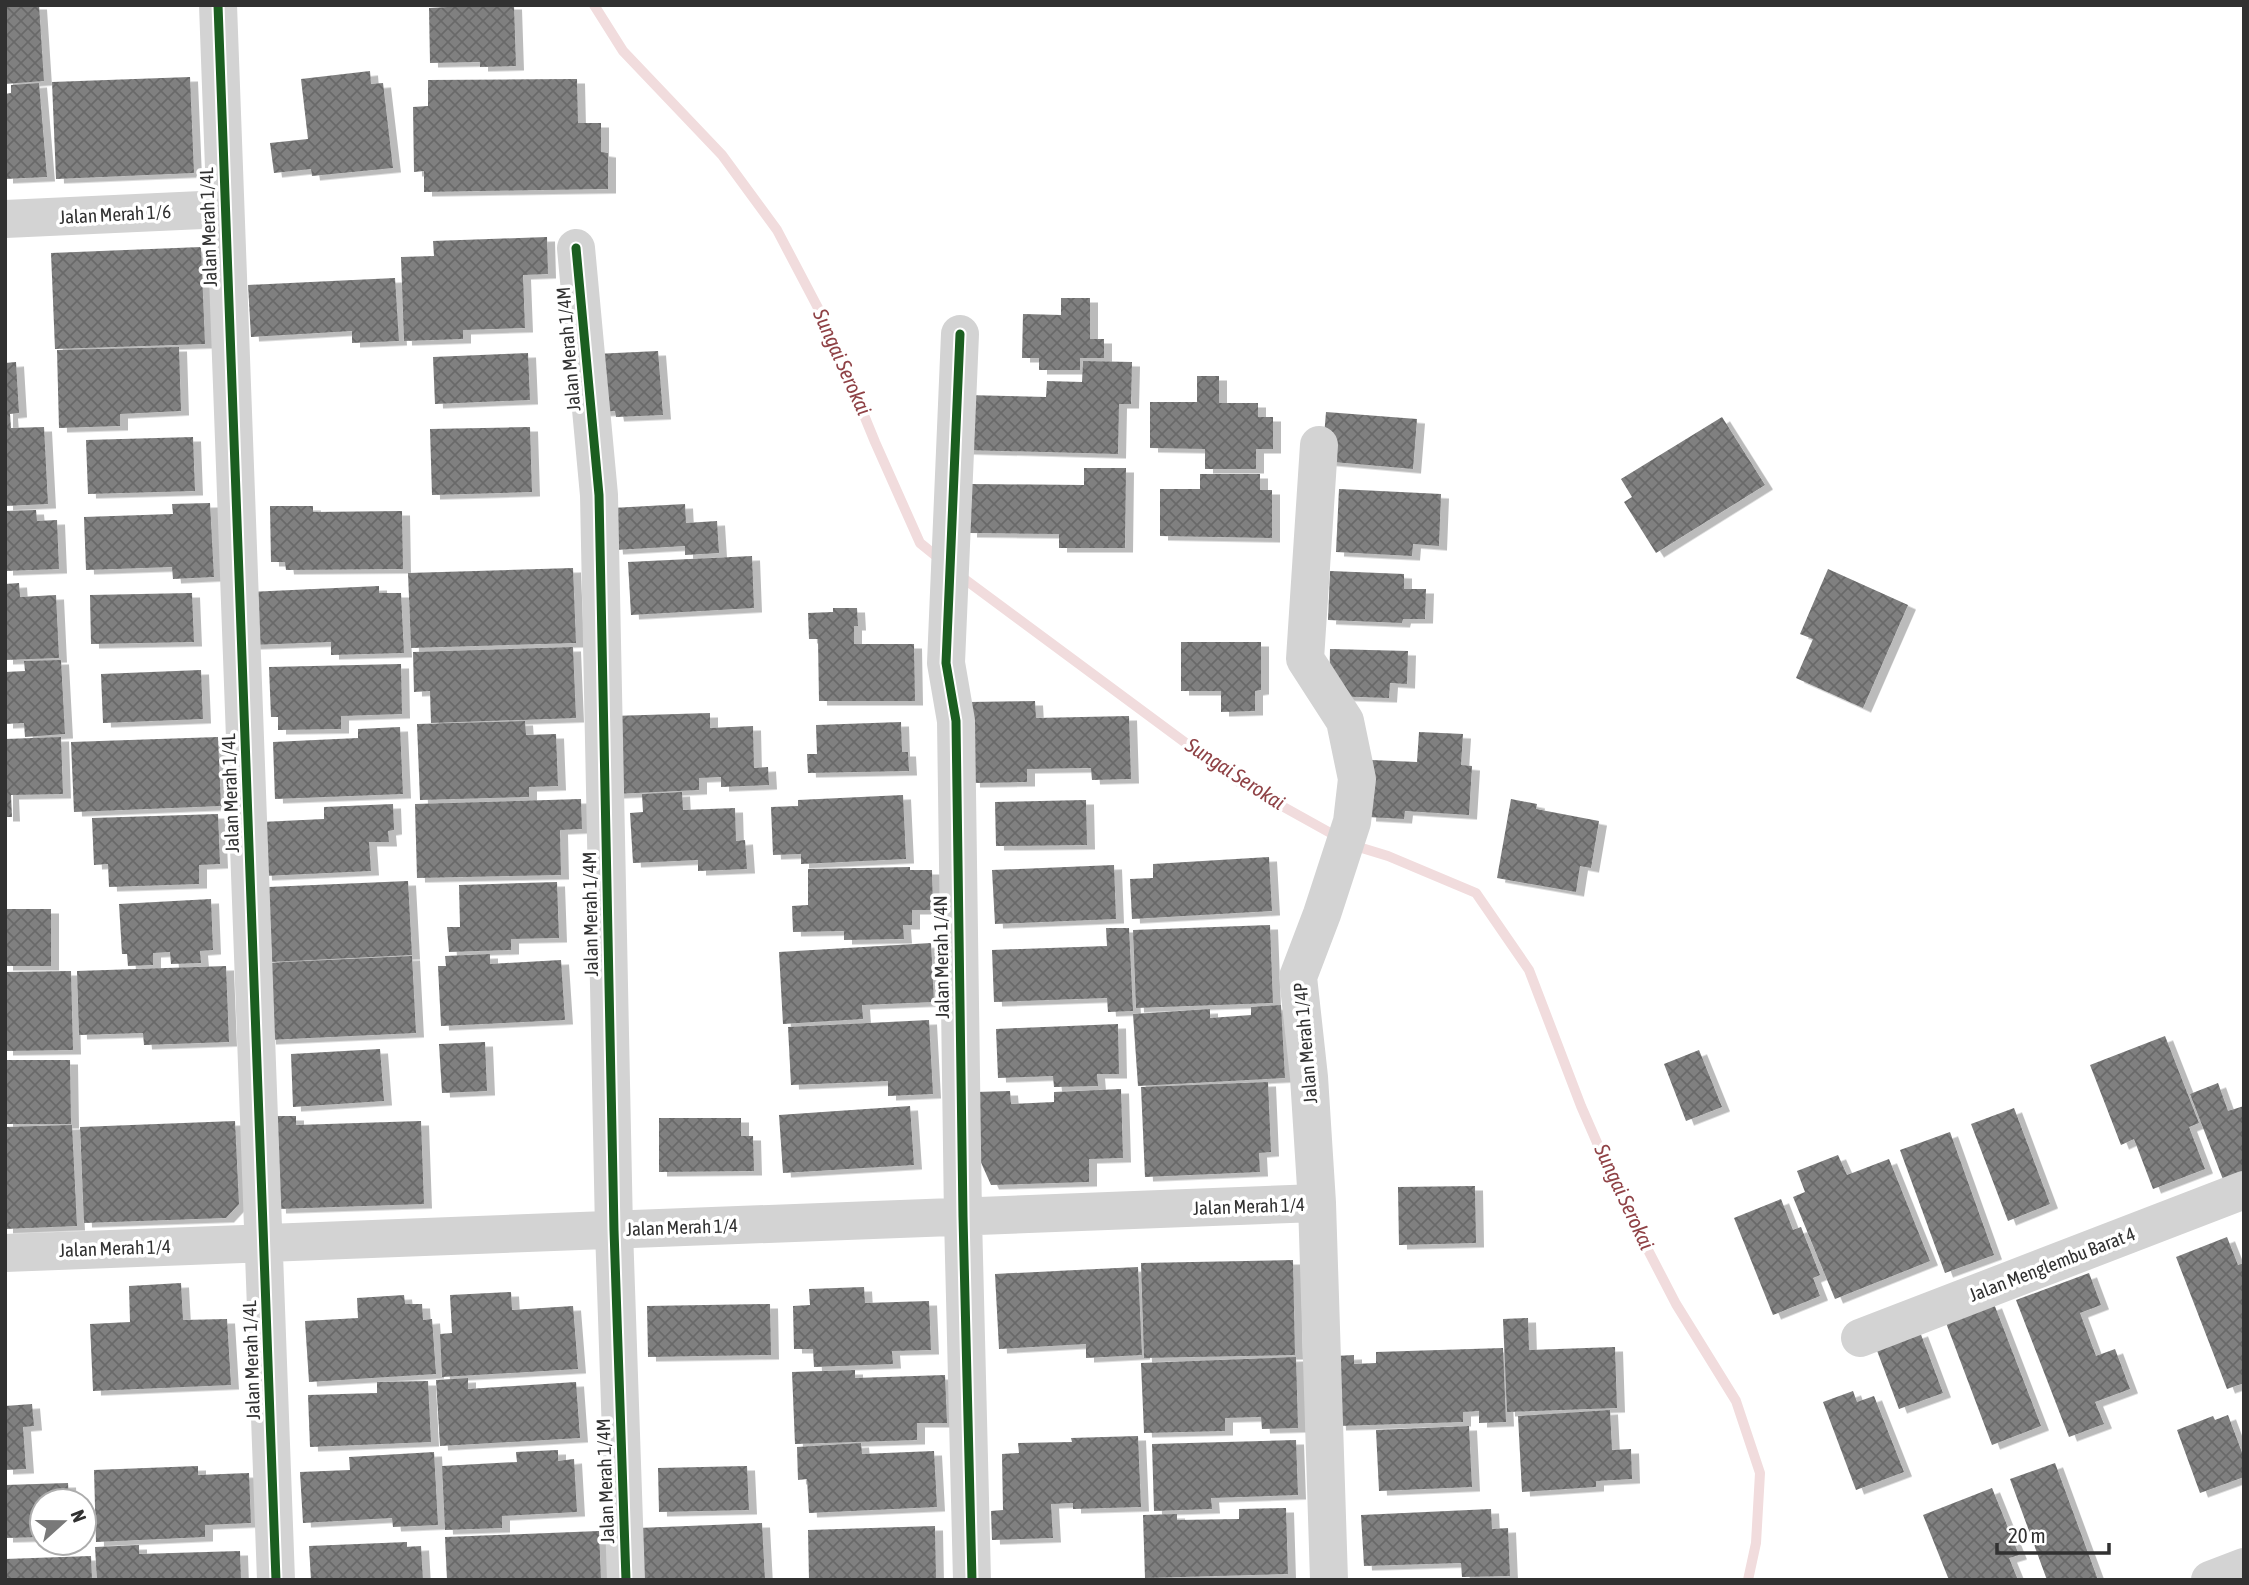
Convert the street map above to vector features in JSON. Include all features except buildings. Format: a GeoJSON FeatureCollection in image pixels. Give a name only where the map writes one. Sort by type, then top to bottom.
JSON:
{"type":"FeatureCollection","features":[{"type":"Feature","properties":{"kind":"street","name":"Jalan Merah 1/4L"},"geometry":{"type":"LineString","coordinates":[[218,5],[276,1580]]}},
{"type":"Feature","properties":{"kind":"street","name":"Jalan Merah 1/6"},"geometry":{"type":"LineString","coordinates":[[5,219],[224,209]]}},
{"type":"Feature","properties":{"kind":"street","name":"Jalan Merah 1/4M"},"geometry":{"type":"LineString","coordinates":[[576,248],[599,495],[614,1230],[626,1580]]}},
{"type":"Feature","properties":{"kind":"street","name":"Jalan Merah 1/4N"},"geometry":{"type":"LineString","coordinates":[[960,334],[946,663],[956,720],[963,1217],[972,1580]]}},
{"type":"Feature","properties":{"kind":"street","name":"Jalan Merah 1/4P"},"geometry":{"type":"LineString","coordinates":[[1319,445],[1305,659],[1345,721],[1357,779],[1352,822],[1298,977],[1309,1077],[1317,1203],[1329,1580]]}},
{"type":"Feature","properties":{"kind":"street","name":"Jalan Menglembu Barat 4"},"geometry":{"type":"LineString","coordinates":[[1860,1338],[2244,1190]]}},
{"type":"Feature","properties":{"kind":"street","name":"Jalan Merah 1/4"},"geometry":{"type":"LineString","coordinates":[[5,1253],[1317,1203]]}},
{"type":"Feature","properties":{"kind":"street"},"geometry":{"type":"LineString","coordinates":[[2210,1580],[2244,1567]]}},
{"type":"Feature","properties":{"kind":"waterway","name":"Sungai Serokai"},"geometry":{"type":"LineString","coordinates":[[594,5],[623,51],[722,155],[777,230],[827,325],[920,543],[941,560]]}},
{"type":"Feature","properties":{"kind":"waterway","name":"Sungai Serokai"},"geometry":{"type":"LineString","coordinates":[[959,575],[1237,781],[1352,845],[1388,856],[1476,893],[1529,970],[1581,1106],[1622,1200],[1676,1304],[1736,1401],[1760,1473],[1756,1543],[1748,1580]]}},
{"type":"Feature","properties":{"kind":"cycle path"},"geometry":{"type":"LineString","coordinates":[[218,5],[276,1580]]}},
{"type":"Feature","properties":{"kind":"cycle path"},"geometry":{"type":"LineString","coordinates":[[576,248],[599,495],[614,1230],[626,1580]]}},
{"type":"Feature","properties":{"kind":"cycle path"},"geometry":{"type":"LineString","coordinates":[[960,334],[946,663],[956,721],[963,1217],[972,1580]]}}]}
